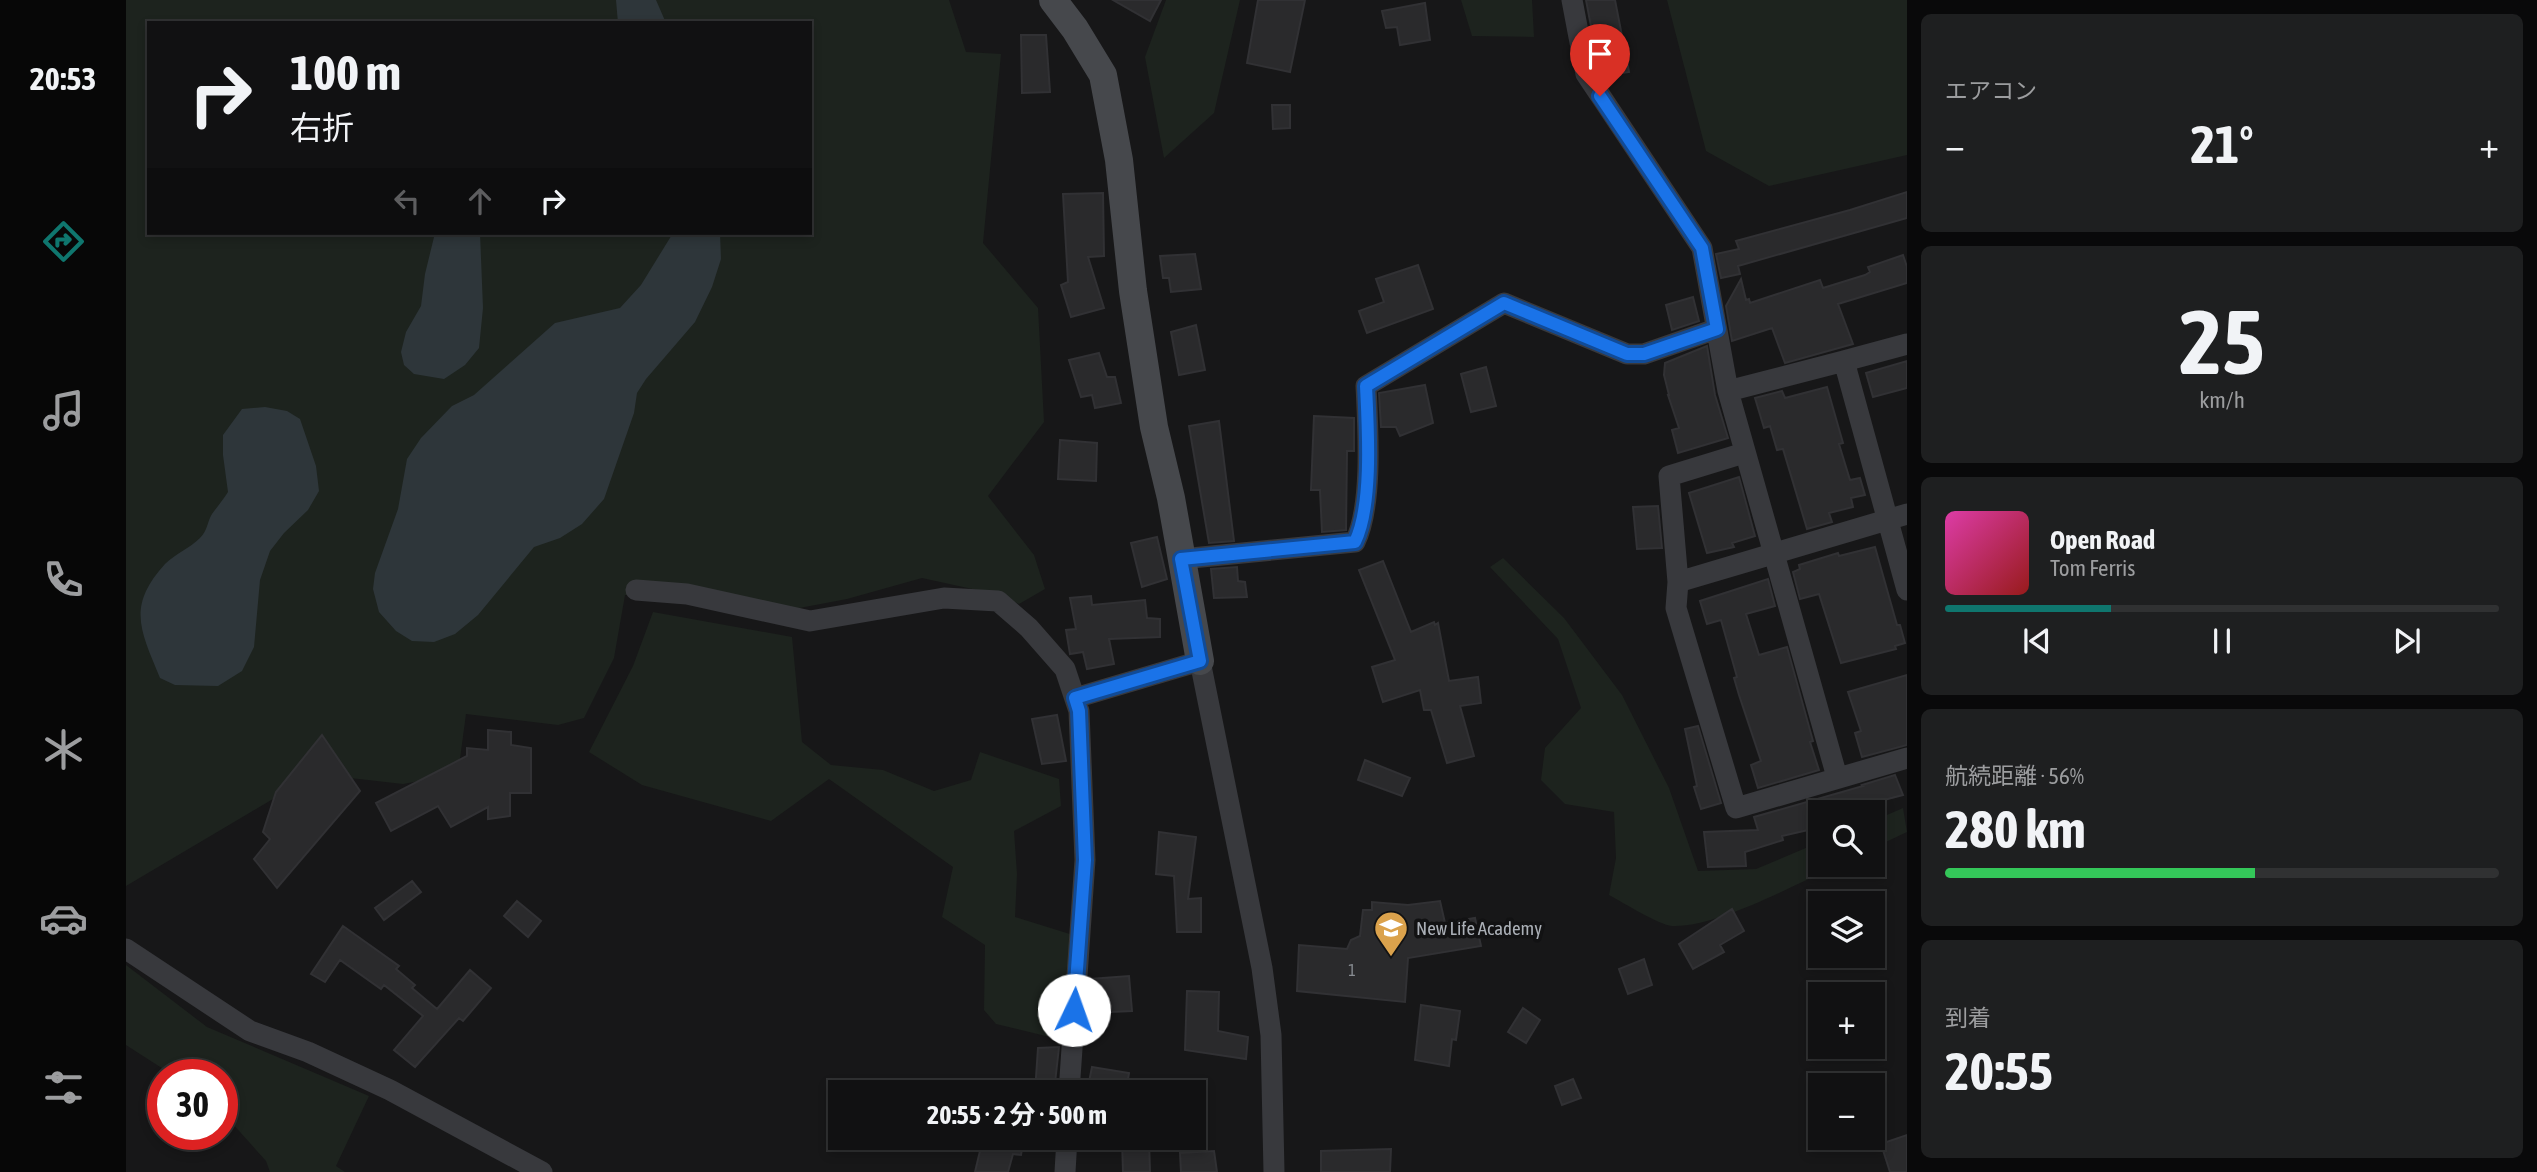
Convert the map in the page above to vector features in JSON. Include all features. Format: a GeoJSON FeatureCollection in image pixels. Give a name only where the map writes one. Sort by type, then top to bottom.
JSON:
{"type":"FeatureCollection","features":[{"type":"Feature","properties":{"kind":"street"},"geometry":{"type":"LineString","coordinates":[[1053,0],[1075,29],[1103,75],[1119,160],[1133,291],[1154,427],[1171,498],[1200,661],[1262,968],[1271,1035],[1274,1172]]}},
{"type":"Feature","properties":{"kind":"street"},"geometry":{"type":"LineString","coordinates":[[1572,0],[1586,74],[1702,248],[1728,391],[1837,777]]}},
{"type":"Feature","properties":{"kind":"street"},"geometry":{"type":"LineString","coordinates":[[1181,559],[1355,542],[1363,527],[1365,502],[1369,441],[1366,386],[1504,303],[1627,354],[1644,354],[1717,329]]}},
{"type":"Feature","properties":{"kind":"street"},"geometry":{"type":"LineString","coordinates":[[1728,391],[1907,344]]}},
{"type":"Feature","properties":{"kind":"street"},"geometry":{"type":"LineString","coordinates":[[1844,361],[1897,517],[1907,590]]}},
{"type":"Feature","properties":{"kind":"street"},"geometry":{"type":"LineString","coordinates":[[1744,453],[1669,476],[1678,582],[1676,608],[1736,808],[1907,758]]}},
{"type":"Feature","properties":{"kind":"street"},"geometry":{"type":"LineString","coordinates":[[1678,582],[1897,517]]}},
{"type":"Feature","properties":{"kind":"street"},"geometry":{"type":"LineString","coordinates":[[636,590],[687,594],[810,621],[944,598],[998,601],[1029,628],[1065,670],[1079,711],[1085,860],[1070,1080]]}},
{"type":"Feature","properties":{"kind":"street"},"geometry":{"type":"LineString","coordinates":[[1075,698],[1200,661]]}},
{"type":"Feature","properties":{"kind":"street"},"geometry":{"type":"LineString","coordinates":[[126,949],[250,1031],[309,1052],[390,1090],[542,1172]]}},
{"type":"Feature","properties":{"kind":"street"},"geometry":{"type":"LineString","coordinates":[[1065,1172],[1066,1150]]}},
{"type":"Feature","properties":{"kind":"shaded area"},"geometry":{"type":"Polygon","coordinates":[[[126,0],[949,0],[966,52],[1001,54],[983,243],[1038,308],[1044,422],[988,496],[1034,555],[1045,589],[1019,604],[995,594],[922,578],[847,599],[773,613],[625,595],[614,658],[584,718],[558,725],[466,714],[458,774],[403,784],[315,774],[126,886],[126,0]]]}},
{"type":"Feature","properties":{"kind":"shaded area"},"geometry":{"type":"Polygon","coordinates":[[[616,0],[656,0],[665,21],[618,21],[616,0]]]}},
{"type":"Feature","properties":{"kind":"shaded area"},"geometry":{"type":"Polygon","coordinates":[[[1166,0],[1240,0],[1214,113],[1164,158],[1145,57],[1166,0]]]}},
{"type":"Feature","properties":{"kind":"shaded area"},"geometry":{"type":"Polygon","coordinates":[[[1461,0],[1532,0],[1534,37],[1472,36],[1461,0]]]}},
{"type":"Feature","properties":{"kind":"shaded area"},"geometry":{"type":"Polygon","coordinates":[[[1667,0],[1907,0],[1907,155],[1769,186],[1706,151],[1667,0]]]}},
{"type":"Feature","properties":{"kind":"shaded area"},"geometry":{"type":"Polygon","coordinates":[[[435,235],[480,235],[483,308],[479,348],[465,365],[444,379],[414,374],[404,365],[401,352],[406,332],[421,306],[435,235]]]}},
{"type":"Feature","properties":{"kind":"shaded area"},"geometry":{"type":"Polygon","coordinates":[[[672,235],[720,235],[721,259],[712,287],[695,322],[637,393],[634,413],[604,499],[582,524],[560,538],[534,547],[478,615],[455,634],[434,642],[412,641],[396,631],[379,612],[373,589],[375,573],[398,509],[407,459],[421,438],[452,406],[474,395],[555,323],[620,308],[641,285],[672,235]]]}},
{"type":"Feature","properties":{"kind":"shaded area"},"geometry":{"type":"Polygon","coordinates":[[[265,407],[287,411],[300,419],[316,466],[319,491],[308,510],[270,551],[260,580],[254,647],[242,671],[218,686],[175,685],[160,678],[147,646],[141,620],[145,593],[165,564],[203,535],[212,514],[228,492],[223,435],[242,409],[265,407]]]}},
{"type":"Feature","properties":{"kind":"shaded area"},"geometry":{"type":"Polygon","coordinates":[[[1503,558],[1564,618],[1622,695],[1669,788],[1698,871],[1756,869],[1808,847],[1808,877],[1812,877],[1733,913],[1690,925],[1666,925],[1609,895],[1616,858],[1614,812],[1565,804],[1541,780],[1545,748],[1581,708],[1558,639],[1490,567],[1503,558]]]}},
{"type":"Feature","properties":{"kind":"shaded area"},"geometry":{"type":"Polygon","coordinates":[[[653,612],[792,637],[802,742],[831,765],[883,770],[934,791],[971,780],[980,752],[1059,779],[1061,806],[1014,831],[1017,874],[1015,917],[1073,935],[1062,1040],[996,1024],[984,1010],[985,945],[942,917],[953,867],[829,779],[771,821],[642,785],[589,752],[633,666],[653,612]]]}},
{"type":"Feature","properties":{"kind":"shaded area"},"geometry":{"type":"Polygon","coordinates":[[[1903,808],[1907,832],[1885,842],[1885,816],[1903,808]]]}},
{"type":"Feature","properties":{"kind":"shaded area"},"geometry":{"type":"Polygon","coordinates":[[[126,965],[207,1027],[369,1096],[336,1166],[345,1172],[270,1172],[266,1161],[238,1130],[238,1059],[148,1059],[126,1045],[126,965]]]}},
{"type":"Feature","properties":{"kind":"building"},"geometry":{"type":"Polygon","coordinates":[[[1113,0],[1161,0],[1150,21],[1113,0]]]}},
{"type":"Feature","properties":{"kind":"building"},"geometry":{"type":"Polygon","coordinates":[[[1258,0],[1305,0],[1290,72],[1247,63],[1258,0]]]}},
{"type":"Feature","properties":{"kind":"building"},"geometry":{"type":"Polygon","coordinates":[[[1586,0],[1615,0],[1629,72],[1603,76],[1599,69],[1586,0]]]}},
{"type":"Feature","properties":{"kind":"building"},"geometry":{"type":"Polygon","coordinates":[[[1425,3],[1430,40],[1400,45],[1397,27],[1386,28],[1382,11],[1425,3]]]}},
{"type":"Feature","properties":{"kind":"building"},"geometry":{"type":"Polygon","coordinates":[[[1021,35],[1046,35],[1050,92],[1022,93],[1021,35]]]}},
{"type":"Feature","properties":{"kind":"building"},"geometry":{"type":"Polygon","coordinates":[[[1272,105],[1290,105],[1290,128],[1273,129],[1272,105]]]}},
{"type":"Feature","properties":{"kind":"building"},"geometry":{"type":"Polygon","coordinates":[[[1907,192],[1907,218],[1738,266],[1740,274],[1721,278],[1716,254],[1739,249],[1736,241],[1907,192]]]}},
{"type":"Feature","properties":{"kind":"building"},"geometry":{"type":"Polygon","coordinates":[[[1103,193],[1104,256],[1088,257],[1104,308],[1071,317],[1061,285],[1068,282],[1063,194],[1103,193]]]}},
{"type":"Feature","properties":{"kind":"building"},"geometry":{"type":"Polygon","coordinates":[[[1195,254],[1201,289],[1171,292],[1169,278],[1163,278],[1160,256],[1195,254]]]}},
{"type":"Feature","properties":{"kind":"building"},"geometry":{"type":"Polygon","coordinates":[[[1903,255],[1907,267],[1907,283],[1838,304],[1853,344],[1785,363],[1772,328],[1732,341],[1726,306],[1741,279],[1746,300],[1749,299],[1750,303],[1820,280],[1823,288],[1865,275],[1870,272],[1868,267],[1903,255]]]}},
{"type":"Feature","properties":{"kind":"building"},"geometry":{"type":"Polygon","coordinates":[[[1418,265],[1433,309],[1367,333],[1359,311],[1384,302],[1376,279],[1418,265]]]}},
{"type":"Feature","properties":{"kind":"building"},"geometry":{"type":"Polygon","coordinates":[[[1693,297],[1699,321],[1672,330],[1666,305],[1693,297]]]}},
{"type":"Feature","properties":{"kind":"building"},"geometry":{"type":"Polygon","coordinates":[[[1196,325],[1205,370],[1179,375],[1171,332],[1196,325]]]}},
{"type":"Feature","properties":{"kind":"building"},"geometry":{"type":"Polygon","coordinates":[[[1707,346],[1715,395],[1728,438],[1678,453],[1672,430],[1679,428],[1668,395],[1664,375],[1665,363],[1707,346]]]}},
{"type":"Feature","properties":{"kind":"building"},"geometry":{"type":"Polygon","coordinates":[[[1099,353],[1107,377],[1115,377],[1121,403],[1095,408],[1092,395],[1081,397],[1069,360],[1099,353]]]}},
{"type":"Feature","properties":{"kind":"building"},"geometry":{"type":"Polygon","coordinates":[[[1907,361],[1907,388],[1873,397],[1866,373],[1907,361]]]}},
{"type":"Feature","properties":{"kind":"building"},"geometry":{"type":"Polygon","coordinates":[[[1486,367],[1496,406],[1471,412],[1461,374],[1486,367]]]}},
{"type":"Feature","properties":{"kind":"building"},"geometry":{"type":"Polygon","coordinates":[[[1425,385],[1433,423],[1400,436],[1396,427],[1381,427],[1379,393],[1425,385]]]}},
{"type":"Feature","properties":{"kind":"building"},"geometry":{"type":"Polygon","coordinates":[[[1827,387],[1850,480],[1860,478],[1865,495],[1851,498],[1853,507],[1829,513],[1832,522],[1807,529],[1783,449],[1777,450],[1770,426],[1764,428],[1755,398],[1782,391],[1785,398],[1827,387]]]}},
{"type":"Feature","properties":{"kind":"building"},"geometry":{"type":"Polygon","coordinates":[[[1314,416],[1354,418],[1354,451],[1347,451],[1346,530],[1322,532],[1320,490],[1311,490],[1314,416]]]}},
{"type":"Feature","properties":{"kind":"building"},"geometry":{"type":"Polygon","coordinates":[[[1219,421],[1234,541],[1209,543],[1189,426],[1219,421]]]}},
{"type":"Feature","properties":{"kind":"building"},"geometry":{"type":"Polygon","coordinates":[[[1060,440],[1097,443],[1096,481],[1058,479],[1060,440]]]}},
{"type":"Feature","properties":{"kind":"building"},"geometry":{"type":"Polygon","coordinates":[[[1739,477],[1755,536],[1732,543],[1734,547],[1707,553],[1689,493],[1739,477]]]}},
{"type":"Feature","properties":{"kind":"building"},"geometry":{"type":"Polygon","coordinates":[[[1658,506],[1662,548],[1637,549],[1633,507],[1658,506]]]}},
{"type":"Feature","properties":{"kind":"building"},"geometry":{"type":"Polygon","coordinates":[[[1157,537],[1167,579],[1142,587],[1131,543],[1157,537]]]}},
{"type":"Feature","properties":{"kind":"building"},"geometry":{"type":"Polygon","coordinates":[[[1875,547],[1897,625],[1900,625],[1905,643],[1895,646],[1896,649],[1841,663],[1819,594],[1800,599],[1793,572],[1800,569],[1799,565],[1838,553],[1839,556],[1875,547]]]}},
{"type":"Feature","properties":{"kind":"building"},"geometry":{"type":"Polygon","coordinates":[[[1383,561],[1411,632],[1434,622],[1435,625],[1438,623],[1449,681],[1478,677],[1481,703],[1460,706],[1474,756],[1447,763],[1431,710],[1424,710],[1420,690],[1383,702],[1372,667],[1395,660],[1359,570],[1383,561]]]}},
{"type":"Feature","properties":{"kind":"building"},"geometry":{"type":"Polygon","coordinates":[[[1237,567],[1238,581],[1245,582],[1247,597],[1214,598],[1211,569],[1237,567]]]}},
{"type":"Feature","properties":{"kind":"building"},"geometry":{"type":"Polygon","coordinates":[[[1768,579],[1775,606],[1746,614],[1759,655],[1787,647],[1819,770],[1758,788],[1751,765],[1761,761],[1734,678],[1737,677],[1721,620],[1707,624],[1700,601],[1768,579]]]}},
{"type":"Feature","properties":{"kind":"building"},"geometry":{"type":"Polygon","coordinates":[[[1091,596],[1092,605],[1145,600],[1147,618],[1160,619],[1160,637],[1109,639],[1114,664],[1087,669],[1083,652],[1070,654],[1066,630],[1076,629],[1070,598],[1091,596]]]}},
{"type":"Feature","properties":{"kind":"building"},"geometry":{"type":"Polygon","coordinates":[[[1907,675],[1907,745],[1862,757],[1855,733],[1861,731],[1848,692],[1907,675]]]}},
{"type":"Feature","properties":{"kind":"building"},"geometry":{"type":"Polygon","coordinates":[[[1057,715],[1066,761],[1042,764],[1032,719],[1057,715]]]}},
{"type":"Feature","properties":{"kind":"building"},"geometry":{"type":"Polygon","coordinates":[[[1698,726],[1721,803],[1701,809],[1694,787],[1697,786],[1685,729],[1698,726]]]}},
{"type":"Feature","properties":{"kind":"building"},"geometry":{"type":"Polygon","coordinates":[[[488,730],[511,732],[511,745],[531,748],[531,793],[510,793],[510,816],[488,819],[488,807],[451,827],[438,806],[391,831],[376,803],[467,756],[467,748],[488,750],[488,730]]]}},
{"type":"Feature","properties":{"kind":"building"},"geometry":{"type":"Polygon","coordinates":[[[322,735],[360,791],[277,888],[254,859],[270,839],[263,832],[276,792],[322,735]]]}},
{"type":"Feature","properties":{"kind":"building"},"geometry":{"type":"Polygon","coordinates":[[[1365,760],[1410,778],[1402,796],[1358,780],[1365,760]]]}},
{"type":"Feature","properties":{"kind":"building"},"geometry":{"type":"Polygon","coordinates":[[[1895,775],[1903,795],[1884,800],[1814,800],[1863,786],[1895,775]]]}},
{"type":"Feature","properties":{"kind":"building"},"geometry":{"type":"Polygon","coordinates":[[[1808,802],[1808,830],[1782,836],[1783,840],[1745,852],[1746,866],[1708,867],[1704,832],[1758,830],[1754,817],[1808,802]]]}},
{"type":"Feature","properties":{"kind":"building"},"geometry":{"type":"Polygon","coordinates":[[[1159,832],[1196,837],[1188,899],[1201,898],[1201,932],[1177,932],[1174,876],[1156,874],[1159,832]]]}},
{"type":"Feature","properties":{"kind":"building"},"geometry":{"type":"Polygon","coordinates":[[[412,881],[421,892],[384,920],[375,908],[412,881]]]}},
{"type":"Feature","properties":{"kind":"building"},"geometry":{"type":"Polygon","coordinates":[[[517,901],[541,921],[528,937],[504,916],[517,901]]]}},
{"type":"Feature","properties":{"kind":"building"},"geometry":{"type":"Polygon","coordinates":[[[1440,901],[1445,923],[1475,918],[1481,946],[1408,958],[1405,1002],[1297,991],[1299,945],[1347,949],[1351,940],[1360,936],[1363,910],[1372,910],[1372,902],[1408,905],[1440,901]]]}},
{"type":"Feature","properties":{"kind":"building"},"geometry":{"type":"Polygon","coordinates":[[[1732,909],[1744,931],[1720,945],[1724,952],[1693,969],[1679,944],[1732,909]]]}},
{"type":"Feature","properties":{"kind":"building"},"geometry":{"type":"Polygon","coordinates":[[[343,926],[399,966],[396,969],[415,985],[412,988],[437,1009],[470,970],[491,988],[463,1021],[459,1018],[415,1067],[394,1050],[423,1016],[384,985],[381,989],[340,960],[325,982],[311,974],[343,926]]]}},
{"type":"Feature","properties":{"kind":"building"},"geometry":{"type":"Polygon","coordinates":[[[1644,959],[1652,985],[1628,994],[1619,969],[1644,959]]]}},
{"type":"Feature","properties":{"kind":"building"},"geometry":{"type":"Polygon","coordinates":[[[1129,976],[1132,1011],[1088,1013],[1090,979],[1129,976]]]}},
{"type":"Feature","properties":{"kind":"building"},"geometry":{"type":"Polygon","coordinates":[[[1187,991],[1219,992],[1218,1031],[1248,1037],[1246,1059],[1185,1050],[1187,991]]]}},
{"type":"Feature","properties":{"kind":"building"},"geometry":{"type":"Polygon","coordinates":[[[1421,1005],[1460,1011],[1456,1040],[1452,1039],[1449,1066],[1415,1060],[1421,1005]]]}},
{"type":"Feature","properties":{"kind":"building"},"geometry":{"type":"Polygon","coordinates":[[[1523,1008],[1540,1020],[1526,1043],[1508,1032],[1523,1008]]]}},
{"type":"Feature","properties":{"kind":"building"},"geometry":{"type":"Polygon","coordinates":[[[1059,1047],[1055,1080],[1036,1080],[1038,1048],[1059,1047]]]}},
{"type":"Feature","properties":{"kind":"building"},"geometry":{"type":"Polygon","coordinates":[[[1092,1067],[1129,1073],[1128,1080],[1089,1080],[1092,1067]]]}},
{"type":"Feature","properties":{"kind":"building"},"geometry":{"type":"Polygon","coordinates":[[[1573,1079],[1581,1098],[1562,1105],[1555,1086],[1573,1079]]]}},
{"type":"Feature","properties":{"kind":"building"},"geometry":{"type":"Polygon","coordinates":[[[1907,1135],[1907,1172],[1890,1172],[1883,1150],[1885,1143],[1907,1135]]]}},
{"type":"Feature","properties":{"kind":"building"},"geometry":{"type":"Polygon","coordinates":[[[1391,1149],[1390,1172],[1321,1172],[1321,1151],[1391,1149]]]}},
{"type":"Feature","properties":{"kind":"building"},"geometry":{"type":"Polygon","coordinates":[[[980,1150],[1022,1150],[1021,1155],[1013,1154],[1008,1172],[975,1172],[980,1150]]]}},
{"type":"Feature","properties":{"kind":"building"},"geometry":{"type":"Polygon","coordinates":[[[1122,1150],[1149,1150],[1150,1172],[1123,1172],[1122,1150]]]}},
{"type":"Feature","properties":{"kind":"building"},"geometry":{"type":"Polygon","coordinates":[[[1214,1151],[1217,1172],[1181,1172],[1180,1153],[1214,1151]]]}},
{"type":"Feature","properties":{"kind":"place","name":"New Life Academy"},"geometry":{"type":"Point","coordinates":[1391,958]}},
{"type":"Feature","properties":{"kind":"route"},"geometry":{"type":"LineString","coordinates":[[1074,1010],[1085,860],[1079,711],[1075,698],[1200,661],[1181,559],[1355,542],[1363,527],[1369,441],[1366,386],[1504,303],[1627,354],[1644,354],[1717,329],[1702,248],[1600,96]]}}]}
